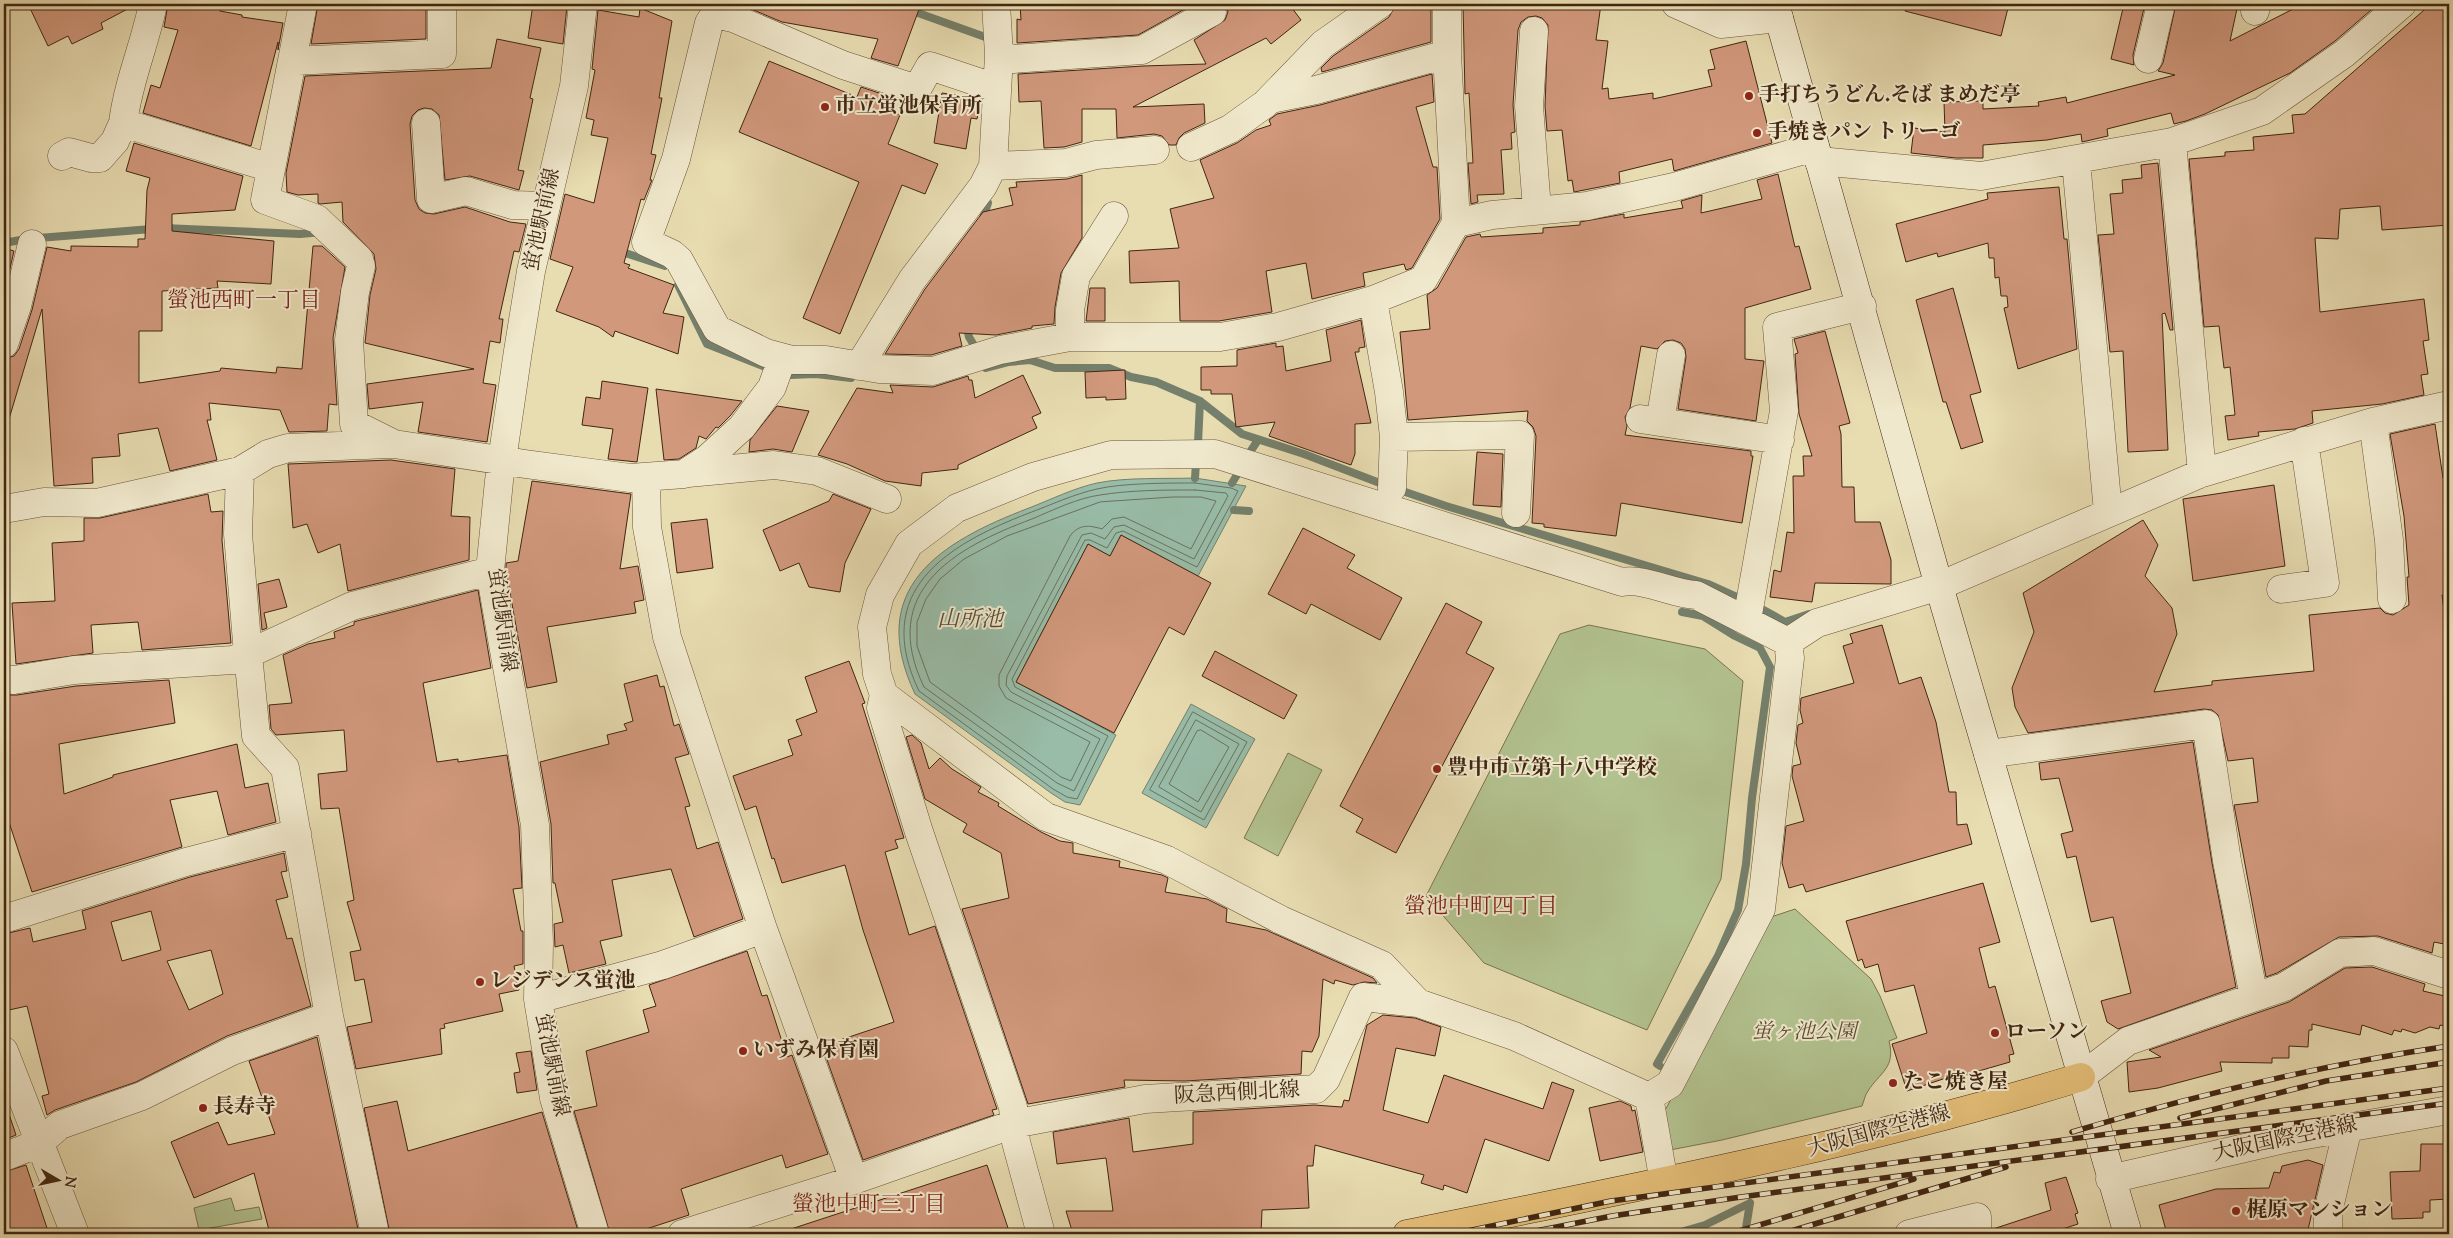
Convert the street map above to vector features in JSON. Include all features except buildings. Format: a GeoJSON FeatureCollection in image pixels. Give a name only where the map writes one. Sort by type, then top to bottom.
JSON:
{"type":"FeatureCollection","features":[{"type":"Feature","properties":{"kind":"main road","name":"大阪国際空港線"},"geometry":{"type":"LineString","coordinates":[[1407,1234],[1664,1182],[1829,1146],[2081,1077]]}},
{"type":"Feature","properties":{"kind":"street"},"geometry":{"type":"LineString","coordinates":[[62,156],[69,152],[91,158],[100,158],[115,141],[123,123],[125,103],[148,28],[153,4]]}},
{"type":"Feature","properties":{"kind":"street"},"geometry":{"type":"LineString","coordinates":[[303,4],[265,200],[317,219],[353,251],[361,266],[349,333],[354,424]]}},
{"type":"Feature","properties":{"kind":"street"},"geometry":{"type":"LineString","coordinates":[[292,61],[442,54],[442,4]]}},
{"type":"Feature","properties":{"kind":"street","name":"蛍池駅前線"},"geometry":{"type":"LineString","coordinates":[[583,4],[574,86],[545,206],[528,289],[503,460],[490,571],[535,825],[539,943],[538,999],[554,1098],[595,1234]]}},
{"type":"Feature","properties":{"kind":"street"},"geometry":{"type":"LineString","coordinates":[[859,366],[912,280],[983,186],[993,166],[999,56],[996,4]]}},
{"type":"Feature","properties":{"kind":"street"},"geometry":{"type":"LineString","coordinates":[[999,56],[1013,59],[1142,50],[1212,12],[1207,4]]}},
{"type":"Feature","properties":{"kind":"street"},"geometry":{"type":"LineString","coordinates":[[1191,147],[1230,129],[1271,99],[1323,44],[1380,4]]}},
{"type":"Feature","properties":{"kind":"street"},"geometry":{"type":"LineString","coordinates":[[996,88],[930,66],[917,89],[843,65],[733,18],[718,14],[713,16],[709,23],[676,159],[646,242],[672,254],[678,260],[717,329],[782,359],[826,360],[859,366],[933,371],[1000,350],[1070,337],[1220,336],[1278,327],[1373,300],[1423,280],[1456,223],[1447,54],[1447,4]]}},
{"type":"Feature","properties":{"kind":"street"},"geometry":{"type":"LineString","coordinates":[[1676,4],[1721,24],[1777,11],[1862,306],[1939,586],[2110,1179],[2128,1234]]}},
{"type":"Feature","properties":{"kind":"street"},"geometry":{"type":"LineString","coordinates":[[2148,59],[2161,4]]}},
{"type":"Feature","properties":{"kind":"street"},"geometry":{"type":"LineString","coordinates":[[1456,223],[1492,215],[1537,209],[1587,206],[1817,154],[1981,176],[2076,161],[2172,142],[2262,111],[2345,53],[2402,4]]}},
{"type":"Feature","properties":{"kind":"street"},"geometry":{"type":"LineString","coordinates":[[1534,31],[1529,106],[1537,209]]}},
{"type":"Feature","properties":{"kind":"street"},"geometry":{"type":"LineString","coordinates":[[1271,99],[1316,90],[1447,54]]}},
{"type":"Feature","properties":{"kind":"street"},"geometry":{"type":"LineString","coordinates":[[123,123],[271,168]]}},
{"type":"Feature","properties":{"kind":"street"},"geometry":{"type":"LineString","coordinates":[[426,123],[431,199],[466,191],[513,205],[545,206]]}},
{"type":"Feature","properties":{"kind":"street"},"geometry":{"type":"LineString","coordinates":[[2172,142],[2202,473]]}},
{"type":"Feature","properties":{"kind":"street"},"geometry":{"type":"LineString","coordinates":[[993,166],[1066,163],[1096,155],[1155,150]]}},
{"type":"Feature","properties":{"kind":"street"},"geometry":{"type":"LineString","coordinates":[[2076,161],[2108,512]]}},
{"type":"Feature","properties":{"kind":"street"},"geometry":{"type":"LineString","coordinates":[[1070,337],[1070,310],[1076,276],[1114,216]]}},
{"type":"Feature","properties":{"kind":"street"},"geometry":{"type":"LineString","coordinates":[[4,344],[32,244]]}},
{"type":"Feature","properties":{"kind":"street"},"geometry":{"type":"LineString","coordinates":[[1373,300],[1389,392],[1394,436],[1392,488]]}},
{"type":"Feature","properties":{"kind":"street"},"geometry":{"type":"LineString","coordinates":[[1747,620],[1784,411],[1777,327],[1862,306]]}},
{"type":"Feature","properties":{"kind":"street"},"geometry":{"type":"LineString","coordinates":[[1671,355],[1650,420],[1780,440]]}},
{"type":"Feature","properties":{"kind":"street"},"geometry":{"type":"LineString","coordinates":[[684,474],[742,427],[772,387],[782,359]]}},
{"type":"Feature","properties":{"kind":"street"},"geometry":{"type":"LineString","coordinates":[[1788,642],[1817,623],[1892,598],[1939,586],[2202,473],[2304,441],[2373,422],[2449,405]]}},
{"type":"Feature","properties":{"kind":"street"},"geometry":{"type":"LineString","coordinates":[[2373,422],[2389,540],[2392,599]]}},
{"type":"Feature","properties":{"kind":"street"},"geometry":{"type":"LineString","coordinates":[[4,509],[44,502],[97,503],[240,471],[268,454],[354,424],[394,444]]}},
{"type":"Feature","properties":{"kind":"street"},"geometry":{"type":"LineString","coordinates":[[1394,436],[1520,435],[1516,514]]}},
{"type":"Feature","properties":{"kind":"street"},"geometry":{"type":"LineString","coordinates":[[2281,589],[2325,583],[2304,441]]}},
{"type":"Feature","properties":{"kind":"street"},"geometry":{"type":"LineString","coordinates":[[288,448],[394,444],[630,478],[774,465],[817,471],[887,499]]}},
{"type":"Feature","properties":{"kind":"street"},"geometry":{"type":"LineString","coordinates":[[1041,1234],[1016,1142],[1012,1107],[922,841],[881,708],[884,695],[877,674],[872,627],[880,595],[909,544],[957,508],[1033,477],[1111,455],[1215,454],[1622,582],[1633,580],[1685,594],[1696,595],[1788,642]]}},
{"type":"Feature","properties":{"kind":"street"},"geometry":{"type":"LineString","coordinates":[[240,471],[238,534],[256,736],[285,768],[329,1016],[375,1234]]}},
{"type":"Feature","properties":{"kind":"street"},"geometry":{"type":"LineString","coordinates":[[646,478],[647,527],[667,637],[763,929],[854,1180]]}},
{"type":"Feature","properties":{"kind":"street"},"geometry":{"type":"LineString","coordinates":[[4,679],[14,680],[74,670],[233,660],[352,606],[490,571]]}},
{"type":"Feature","properties":{"kind":"street"},"geometry":{"type":"LineString","coordinates":[[1664,1182],[1649,1097],[1670,1084],[1761,909],[1790,658],[1788,642]]}},
{"type":"Feature","properties":{"kind":"street"},"geometry":{"type":"LineString","coordinates":[[884,695],[1046,817],[1166,860],[1281,920],[1382,965],[1418,1003]]}},
{"type":"Feature","properties":{"kind":"street"},"geometry":{"type":"LineString","coordinates":[[1988,754],[2206,724],[2227,861],[2254,997]]}},
{"type":"Feature","properties":{"kind":"street"},"geometry":{"type":"LineString","coordinates":[[4,919],[186,862],[297,833]]}},
{"type":"Feature","properties":{"kind":"street"},"geometry":{"type":"LineString","coordinates":[[538,999],[663,965],[763,929]]}},
{"type":"Feature","properties":{"kind":"street"},"geometry":{"type":"LineString","coordinates":[[2081,1077],[2128,1041],[2284,987],[2340,952],[2374,951],[2449,974]]}},
{"type":"Feature","properties":{"kind":"street","name":"阪急西側北線"},"geometry":{"type":"LineString","coordinates":[[682,1234],[854,1180],[1014,1124],[1145,1099],[1316,1089],[1326,1079],[1363,998],[1418,1003],[1514,1036],[1649,1097]]}},
{"type":"Feature","properties":{"kind":"street"},"geometry":{"type":"LineString","coordinates":[[4,1157],[39,1143],[60,1125],[142,1096],[232,1051],[329,1016]]}},
{"type":"Feature","properties":{"kind":"street"},"geometry":{"type":"LineString","coordinates":[[4,1051],[75,1234]]}},
{"type":"Feature","properties":{"kind":"street","name":"大阪国際空港線"},"geometry":{"type":"LineString","coordinates":[[2110,1179],[2242,1148],[2348,1127],[2449,1110]]}},
{"type":"Feature","properties":{"kind":"street"},"geometry":{"type":"LineString","coordinates":[[2328,1234],[2328,1212],[2348,1127]]}},
{"type":"Feature","properties":{"kind":"street"},"geometry":{"type":"LineString","coordinates":[[1909,1234],[1977,1217],[1977,1234]]}},
{"type":"Feature","properties":{"kind":"green space"},"geometry":{"type":"Polygon","coordinates":[[[1589,625],[1705,649],[1743,681],[1721,879],[1647,1030],[1484,963],[1426,896],[1560,634],[1589,625]]]}},
{"type":"Feature","properties":{"kind":"green space"},"geometry":{"type":"Polygon","coordinates":[[[1288,753],[1322,770],[1278,856],[1244,838],[1288,753]]]}},
{"type":"Feature","properties":{"kind":"green space","name":"蛍ヶ池公園"},"geometry":{"type":"Polygon","coordinates":[[[1795,909],[1871,979],[1897,1038],[1889,1041],[1891,1050],[1889,1064],[1867,1093],[1862,1106],[1722,1140],[1670,1150],[1663,1114],[1771,917],[1795,909]]]}},
{"type":"Feature","properties":{"kind":"green space"},"geometry":{"type":"Polygon","coordinates":[[[231,1198],[235,1211],[259,1207],[262,1219],[199,1230],[194,1208],[231,1198]]]}},
{"type":"Feature","properties":{"kind":"water","name":"山所池"},"geometry":{"type":"Polygon","coordinates":[[[1195,478],[1246,486],[1198,576],[1121,535],[1110,556],[1088,544],[1016,682],[1116,735],[1080,805],[1065,802],[1051,793],[915,694],[902,657],[899,625],[906,598],[920,574],[941,554],[967,536],[996,521],[1088,485],[1121,480],[1195,478]]]}},
{"type":"Feature","properties":{"kind":"water"},"geometry":{"type":"Polygon","coordinates":[[[1191,704],[1255,739],[1206,828],[1142,793],[1191,704]]]}},
{"type":"Feature","properties":{"kind":"waterway"},"geometry":{"type":"LineString","coordinates":[[893,4],[988,38]]}},
{"type":"Feature","properties":{"kind":"waterway"},"geometry":{"type":"LineString","coordinates":[[982,221],[988,203]]}},
{"type":"Feature","properties":{"kind":"waterway"},"geometry":{"type":"LineString","coordinates":[[4,243],[26,239],[164,228],[300,234],[323,232]]}},
{"type":"Feature","properties":{"kind":"waterway"},"geometry":{"type":"LineString","coordinates":[[619,251],[665,266]]}},
{"type":"Feature","properties":{"kind":"waterway"},"geometry":{"type":"LineString","coordinates":[[678,285],[707,344],[763,366]]}},
{"type":"Feature","properties":{"kind":"waterway"},"geometry":{"type":"LineString","coordinates":[[966,324],[969,337],[978,352]]}},
{"type":"Feature","properties":{"kind":"waterway"},"geometry":{"type":"LineString","coordinates":[[986,368],[1009,362],[1030,360],[1055,368],[1109,368],[1131,377],[1156,382],[1200,401],[1242,434],[1304,454],[1446,506],[1708,584],[1741,599]]}},
{"type":"Feature","properties":{"kind":"waterway"},"geometry":{"type":"LineString","coordinates":[[791,375],[816,374],[851,378]]}},
{"type":"Feature","properties":{"kind":"waterway"},"geometry":{"type":"LineString","coordinates":[[1198,443],[1200,401]]}},
{"type":"Feature","properties":{"kind":"waterway"},"geometry":{"type":"LineString","coordinates":[[1248,455],[1258,440]]}},
{"type":"Feature","properties":{"kind":"waterway"},"geometry":{"type":"LineString","coordinates":[[1195,478],[1196,463]]}},
{"type":"Feature","properties":{"kind":"waterway"},"geometry":{"type":"LineString","coordinates":[[1232,483],[1240,470]]}},
{"type":"Feature","properties":{"kind":"waterway"},"geometry":{"type":"LineString","coordinates":[[1234,510],[1249,511]]}},
{"type":"Feature","properties":{"kind":"waterway"},"geometry":{"type":"LineString","coordinates":[[1760,608],[1785,622],[1809,614]]}},
{"type":"Feature","properties":{"kind":"waterway"},"geometry":{"type":"LineString","coordinates":[[1660,1066],[1657,1064],[1718,956],[1738,910],[1746,864],[1752,798],[1770,667],[1760,648],[1735,636],[1703,616],[1682,612]]}},
{"type":"Feature","properties":{"kind":"waterway"},"geometry":{"type":"LineString","coordinates":[[1674,1234],[1705,1225],[1750,1203]]}},
{"type":"Feature","properties":{"kind":"waterway"},"geometry":{"type":"LineString","coordinates":[[1745,1234],[1750,1203]]}},
{"type":"Feature","properties":{"kind":"railway"},"geometry":{"type":"LineString","coordinates":[[2072,1132],[2259,1082],[2354,1062],[2449,1046]]}},
{"type":"Feature","properties":{"kind":"railway"},"geometry":{"type":"LineString","coordinates":[[2180,1118],[2326,1081],[2449,1062]]}},
{"type":"Feature","properties":{"kind":"railway"},"geometry":{"type":"LineString","coordinates":[[1453,1234],[1611,1201],[2449,1088]]}},
{"type":"Feature","properties":{"kind":"railway"},"geometry":{"type":"LineString","coordinates":[[1521,1234],[1612,1216],[1741,1197],[2449,1103]]}},
{"type":"Feature","properties":{"kind":"railway"},"geometry":{"type":"LineString","coordinates":[[1781,1234],[2006,1167]]}},
{"type":"Feature","properties":{"kind":"railway"},"geometry":{"type":"LineString","coordinates":[[1729,1234],[1914,1179]]}},
{"type":"Feature","properties":{"kind":"place","name":"手打ちうどん.そば まめだ亭"},"geometry":{"type":"Point","coordinates":[1749,96]}},
{"type":"Feature","properties":{"kind":"place","name":"市立蛍池保育所"},"geometry":{"type":"Point","coordinates":[825,107]}},
{"type":"Feature","properties":{"kind":"place","name":"手焼きパン トリーゴ"},"geometry":{"type":"Point","coordinates":[1757,133]}},
{"type":"Feature","properties":{"kind":"place","name":"豊中市立第十八中学校"},"geometry":{"type":"Point","coordinates":[1437,769]}},
{"type":"Feature","properties":{"kind":"place","name":"レジデンス蛍池"},"geometry":{"type":"Point","coordinates":[480,982]}},
{"type":"Feature","properties":{"kind":"place","name":"ローソン"},"geometry":{"type":"Point","coordinates":[1995,1033]}},
{"type":"Feature","properties":{"kind":"place","name":"いずみ保育園"},"geometry":{"type":"Point","coordinates":[743,1051]}},
{"type":"Feature","properties":{"kind":"place","name":"たこ焼き屋"},"geometry":{"type":"Point","coordinates":[1893,1083]}},
{"type":"Feature","properties":{"kind":"place","name":"長寿寺"},"geometry":{"type":"Point","coordinates":[203,1108]}},
{"type":"Feature","properties":{"kind":"place","name":"梶原マンション"},"geometry":{"type":"Point","coordinates":[2236,1211]}},
{"type":"Feature","properties":{"kind":"district","name":"螢池西町一丁目"},"geometry":{"type":"Point","coordinates":[244,302]}},
{"type":"Feature","properties":{"kind":"district","name":"螢池中町四丁目"},"geometry":{"type":"Point","coordinates":[1481,908]}},
{"type":"Feature","properties":{"kind":"district","name":"螢池中町三丁目"},"geometry":{"type":"Point","coordinates":[869,1206]}}]}
